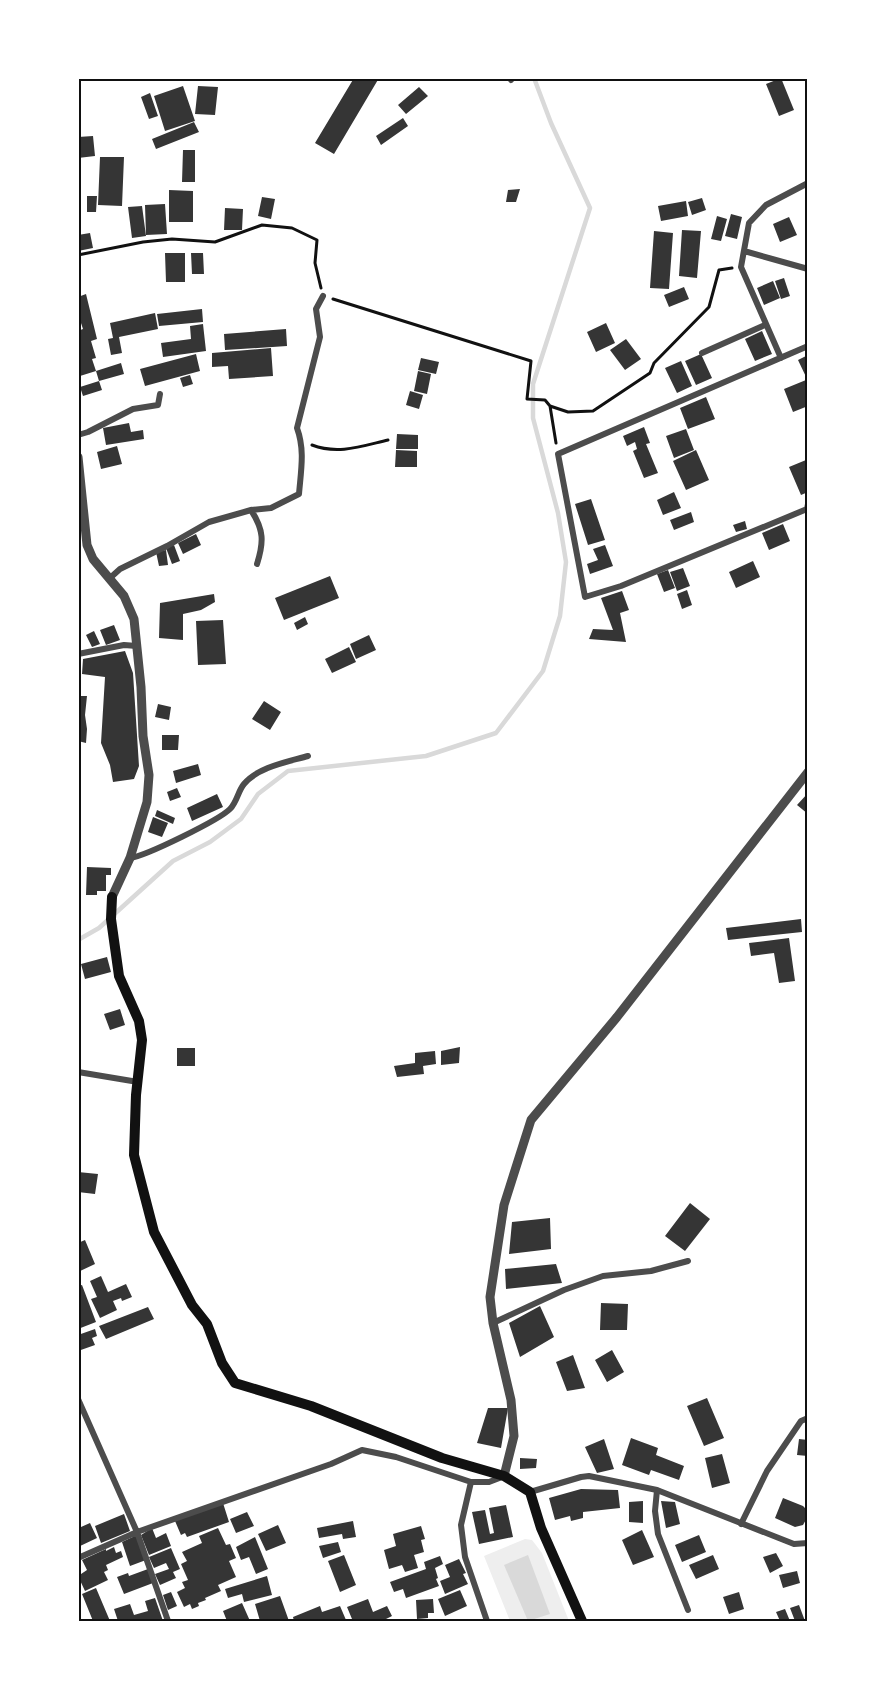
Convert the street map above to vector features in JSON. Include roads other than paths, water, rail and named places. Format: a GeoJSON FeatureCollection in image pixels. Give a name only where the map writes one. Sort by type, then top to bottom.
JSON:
{"type":"FeatureCollection","features":[{"type":"Feature","properties":{"kind":"main road"},"geometry":{"type":"LineString","coordinates":[[112,897],[111,919],[119,976],[139,1021],[142,1040],[134,1155],[154,1232],[192,1305],[207,1324],[222,1363],[236,1383],[311,1406],[442,1458],[504,1476],[530,1492],[541,1528],[582,1621]]}},
{"type":"Feature","properties":{"kind":"street"},"geometry":{"type":"LineString","coordinates":[[781,358],[741,267],[749,223],[766,205],[808,183]]}},
{"type":"Feature","properties":{"kind":"street"},"geometry":{"type":"LineString","coordinates":[[744,250],[808,269]]}},
{"type":"Feature","properties":{"kind":"street"},"geometry":{"type":"LineString","coordinates":[[110,578],[120,569],[209,522],[252,510],[271,508],[299,494],[303,459],[302,441],[297,428],[320,337],[316,309],[323,296]]}},
{"type":"Feature","properties":{"kind":"street"},"geometry":{"type":"LineString","coordinates":[[702,353],[765,325]]}},
{"type":"Feature","properties":{"kind":"street"},"geometry":{"type":"LineString","coordinates":[[808,346],[558,454],[585,597],[621,586],[807,509],[808,504]]}},
{"type":"Feature","properties":{"kind":"street"},"geometry":{"type":"LineString","coordinates":[[78,435],[133,409],[158,405],[160,394]]}},
{"type":"Feature","properties":{"kind":"street"},"geometry":{"type":"LineString","coordinates":[[78,457],[87,545],[93,558],[131,608],[137,646],[149,787],[147,802],[130,858],[112,897]]}},
{"type":"Feature","properties":{"kind":"street"},"geometry":{"type":"LineString","coordinates":[[252,510],[260,524],[262,546],[257,564]]}},
{"type":"Feature","properties":{"kind":"street"},"geometry":{"type":"LineString","coordinates":[[78,654],[124,645],[137,646]]}},
{"type":"Feature","properties":{"kind":"street"},"geometry":{"type":"LineString","coordinates":[[130,858],[148,853],[218,818],[230,809],[244,784],[257,774],[278,764],[308,756]]}},
{"type":"Feature","properties":{"kind":"street"},"geometry":{"type":"LineString","coordinates":[[78,1558],[137,1532],[331,1464],[362,1450],[396,1457],[471,1482],[489,1482],[504,1476],[514,1436],[511,1400],[493,1323],[490,1297],[504,1205],[531,1120],[617,1017],[808,772]]}},
{"type":"Feature","properties":{"kind":"street"},"geometry":{"type":"LineString","coordinates":[[78,1072],[138,1082]]}},
{"type":"Feature","properties":{"kind":"street"},"geometry":{"type":"LineString","coordinates":[[493,1323],[564,1290],[603,1276],[651,1271],[688,1261]]}},
{"type":"Feature","properties":{"kind":"street"},"geometry":{"type":"LineString","coordinates":[[78,1399],[137,1532],[168,1621]]}},
{"type":"Feature","properties":{"kind":"street"},"geometry":{"type":"LineString","coordinates":[[741,1524],[767,1471],[801,1421],[808,1418]]}},
{"type":"Feature","properties":{"kind":"street"},"geometry":{"type":"LineString","coordinates":[[530,1492],[589,1476],[657,1490],[794,1544],[808,1543]]}},
{"type":"Feature","properties":{"kind":"street"},"geometry":{"type":"LineString","coordinates":[[471,1482],[461,1525],[465,1557],[487,1621]]}},
{"type":"Feature","properties":{"kind":"street"},"geometry":{"type":"LineString","coordinates":[[657,1490],[655,1511],[658,1534],[688,1610]]}},
{"type":"Feature","properties":{"kind":"waterway"},"geometry":{"type":"LineString","coordinates":[[78,940],[99,928],[173,861],[210,842],[241,819],[258,794],[288,771],[426,756],[496,733],[543,671],[560,616],[566,562],[558,513],[533,418],[533,384],[590,208],[551,123],[534,78]]}}]}
